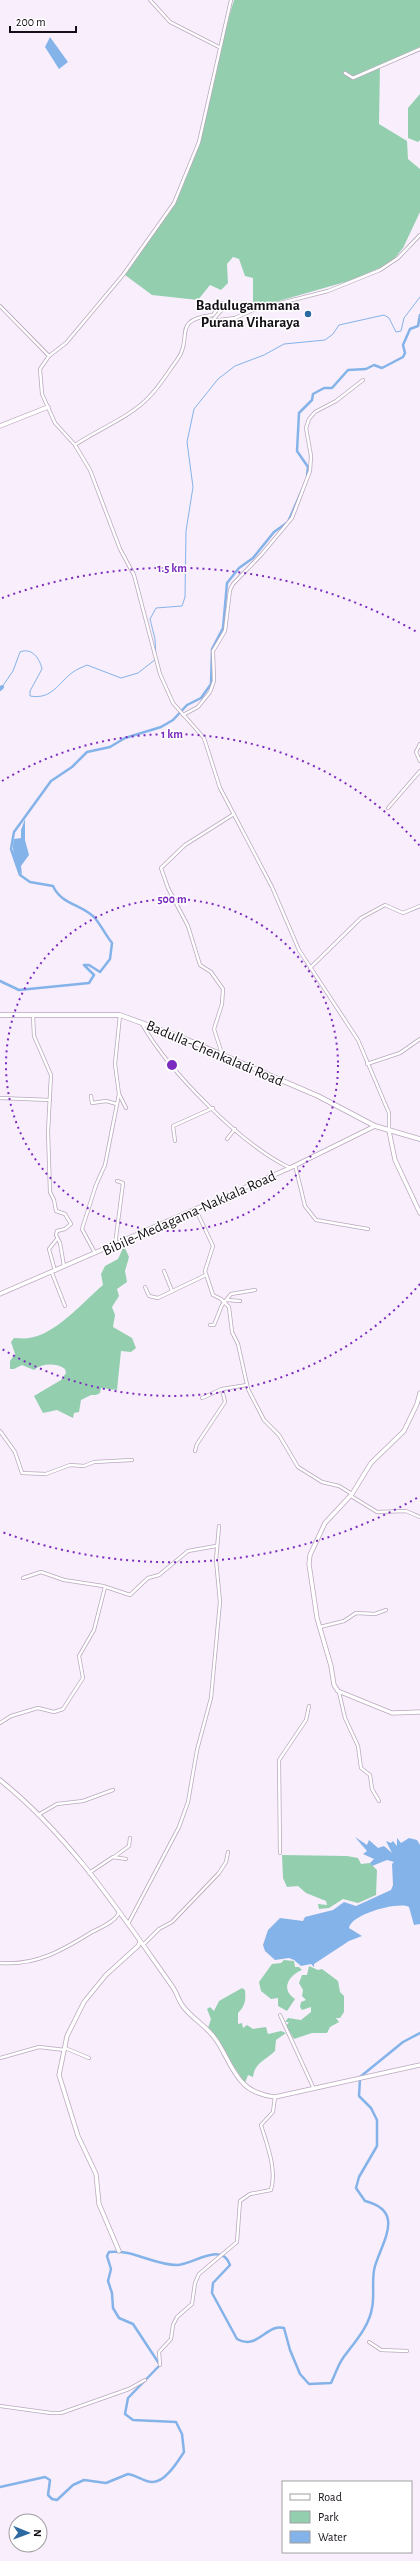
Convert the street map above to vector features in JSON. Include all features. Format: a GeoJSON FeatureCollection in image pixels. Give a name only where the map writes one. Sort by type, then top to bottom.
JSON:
{"type":"FeatureCollection","features":[{"type":"Feature","properties":{"kind":"highway","name":"Badulla-Chenkaladi Road"},"geometry":{"type":"LineString","coordinates":[[0,1015],[120,1015],[318,1096],[375,1126],[420,1139]]}},
{"type":"Feature","properties":{"kind":"main road"},"geometry":{"type":"LineString","coordinates":[[0,426],[48,407]]}},
{"type":"Feature","properties":{"kind":"main road","name":"Bibile-Medagama-Nakkala Road"},"geometry":{"type":"LineString","coordinates":[[0,1294],[54,1272],[290,1168],[375,1126]]}},
{"type":"Feature","properties":{"kind":"main road"},"geometry":{"type":"LineString","coordinates":[[389,1131],[395,1160],[420,1213]]}},
{"type":"Feature","properties":{"kind":"main road"},"geometry":{"type":"LineString","coordinates":[[420,1393],[418,1404],[404,1432],[371,1463],[352,1495],[326,1523],[310,1555],[311,1583],[319,1627],[331,1666],[334,1685],[339,1692],[392,1713],[420,1712]]}},
{"type":"Feature","properties":{"kind":"main road"},"geometry":{"type":"LineString","coordinates":[[0,1780],[38,1814],[119,1912],[129,1922],[143,1946],[172,1986],[181,2004],[218,2042],[243,2084],[260,2094],[275,2097],[314,2090],[420,2065]]}},
{"type":"Feature","properties":{"kind":"main road"},"geometry":{"type":"LineString","coordinates":[[120,2251],[99,2204],[95,2169],[78,2136],[60,2081],[59,2071],[68,2032],[86,1999],[106,1975],[138,1946],[140,1941]]}},
{"type":"Feature","properties":{"kind":"street"},"geometry":{"type":"LineString","coordinates":[[150,0],[170,22],[219,47]]}},
{"type":"Feature","properties":{"kind":"street"},"geometry":{"type":"LineString","coordinates":[[231,0],[219,47],[199,142],[174,204],[123,275],[66,343],[49,356],[40,369],[40,380],[42,394],[55,423],[75,445],[90,470],[120,549],[134,576],[160,674],[173,703],[204,738],[220,788],[272,887],[290,932],[310,968],[358,1040],[389,1113],[389,1131]]}},
{"type":"Feature","properties":{"kind":"street"},"geometry":{"type":"LineString","coordinates":[[345,73],[353,78],[420,50]]}},
{"type":"Feature","properties":{"kind":"street"},"geometry":{"type":"LineString","coordinates":[[75,445],[149,398],[183,352],[183,334],[192,319],[198,316],[213,315],[222,304],[224,307],[212,321],[235,318],[253,310],[342,286],[387,266],[420,235]]}},
{"type":"Feature","properties":{"kind":"street"},"geometry":{"type":"LineString","coordinates":[[0,306],[49,356]]}},
{"type":"Feature","properties":{"kind":"street"},"geometry":{"type":"LineString","coordinates":[[183,716],[198,707],[210,692],[214,680],[213,651],[225,631],[230,590],[233,584],[288,524],[308,480],[311,456],[306,428],[309,419],[315,412],[336,401],[363,380]]}},
{"type":"Feature","properties":{"kind":"street"},"geometry":{"type":"LineString","coordinates":[[420,744],[416,752],[420,761]]}},
{"type":"Feature","properties":{"kind":"street"},"geometry":{"type":"LineString","coordinates":[[388,808],[420,771]]}},
{"type":"Feature","properties":{"kind":"street"},"geometry":{"type":"LineString","coordinates":[[222,1056],[214,1029],[222,1004],[223,989],[212,972],[200,965],[188,926],[168,888],[161,868],[186,845],[234,814]]}},
{"type":"Feature","properties":{"kind":"street"},"geometry":{"type":"LineString","coordinates":[[310,968],[361,918],[385,905],[403,913],[420,906]]}},
{"type":"Feature","properties":{"kind":"street"},"geometry":{"type":"LineString","coordinates":[[95,1254],[82,1229],[96,1185],[105,1165],[119,1094],[115,1064],[120,1015]]}},
{"type":"Feature","properties":{"kind":"street"},"geometry":{"type":"LineString","coordinates":[[33,1016],[34,1036],[51,1075],[50,1192],[54,1200],[56,1211],[65,1214],[71,1224],[65,1229],[57,1231],[57,1239],[60,1243],[64,1267]]}},
{"type":"Feature","properties":{"kind":"street"},"geometry":{"type":"LineString","coordinates":[[140,1022],[156,1048],[213,1108],[263,1154],[290,1168]]}},
{"type":"Feature","properties":{"kind":"street"},"geometry":{"type":"LineString","coordinates":[[367,1064],[400,1052],[420,1039]]}},
{"type":"Feature","properties":{"kind":"street"},"geometry":{"type":"LineString","coordinates":[[119,1094],[126,1108]]}},
{"type":"Feature","properties":{"kind":"street"},"geometry":{"type":"LineString","coordinates":[[91,1096],[92,1103],[106,1101],[117,1104]]}},
{"type":"Feature","properties":{"kind":"street"},"geometry":{"type":"LineString","coordinates":[[0,1098],[50,1100]]}},
{"type":"Feature","properties":{"kind":"street"},"geometry":{"type":"LineString","coordinates":[[175,1141],[173,1126],[213,1108]]}},
{"type":"Feature","properties":{"kind":"street"},"geometry":{"type":"LineString","coordinates":[[227,1139],[235,1129]]}},
{"type":"Feature","properties":{"kind":"street"},"geometry":{"type":"LineString","coordinates":[[295,1165],[305,1206],[316,1220],[368,1229]]}},
{"type":"Feature","properties":{"kind":"street"},"geometry":{"type":"LineString","coordinates":[[115,1245],[123,1183],[117,1181]]}},
{"type":"Feature","properties":{"kind":"street"},"geometry":{"type":"LineString","coordinates":[[196,1210],[213,1246],[206,1266],[206,1275],[213,1295],[226,1302],[229,1307],[232,1332],[238,1344],[247,1385],[252,1399],[264,1420],[279,1435],[295,1464],[322,1482],[339,1486],[377,1512],[406,1511],[420,1516]]}},
{"type":"Feature","properties":{"kind":"street"},"geometry":{"type":"LineString","coordinates":[[57,1239],[49,1249],[54,1272],[65,1306]]}},
{"type":"Feature","properties":{"kind":"street"},"geometry":{"type":"LineString","coordinates":[[164,1271],[172,1291]]}},
{"type":"Feature","properties":{"kind":"street"},"geometry":{"type":"LineString","coordinates":[[145,1287],[150,1296],[158,1298],[206,1275]]}},
{"type":"Feature","properties":{"kind":"street"},"geometry":{"type":"LineString","coordinates":[[210,1325],[214,1325],[217,1321],[222,1305],[235,1292],[246,1293],[255,1290]]}},
{"type":"Feature","properties":{"kind":"street"},"geometry":{"type":"LineString","coordinates":[[226,1302],[240,1301]]}},
{"type":"Feature","properties":{"kind":"street"},"geometry":{"type":"LineString","coordinates":[[202,1398],[222,1389],[247,1385]]}},
{"type":"Feature","properties":{"kind":"street"},"geometry":{"type":"LineString","coordinates":[[196,1451],[197,1444],[225,1402],[222,1389]]}},
{"type":"Feature","properties":{"kind":"street"},"geometry":{"type":"LineString","coordinates":[[0,1431],[15,1452],[22,1473],[25,1475],[46,1474],[70,1465],[84,1466],[94,1462],[132,1460]]}},
{"type":"Feature","properties":{"kind":"street"},"geometry":{"type":"LineString","coordinates":[[129,1922],[179,1827],[188,1802],[198,1750],[211,1698],[220,1602],[217,1583],[216,1546],[219,1526]]}},
{"type":"Feature","properties":{"kind":"street"},"geometry":{"type":"LineString","coordinates":[[23,1578],[38,1572],[84,1585],[105,1587],[130,1595],[148,1578],[159,1575],[188,1551],[216,1546]]}},
{"type":"Feature","properties":{"kind":"street"},"geometry":{"type":"LineString","coordinates":[[0,1723],[10,1716],[38,1708],[54,1712],[64,1707],[83,1678],[79,1656],[94,1630],[105,1587]]}},
{"type":"Feature","properties":{"kind":"street"},"geometry":{"type":"LineString","coordinates":[[319,1627],[344,1621],[356,1612],[375,1614],[386,1610]]}},
{"type":"Feature","properties":{"kind":"street"},"geometry":{"type":"LineString","coordinates":[[339,1692],[344,1718],[358,1746],[361,1768],[370,1774],[372,1789],[379,1801]]}},
{"type":"Feature","properties":{"kind":"street"},"geometry":{"type":"LineString","coordinates":[[280,1853],[279,1760],[305,1722],[309,1706]]}},
{"type":"Feature","properties":{"kind":"street"},"geometry":{"type":"LineString","coordinates":[[38,1814],[57,1804],[83,1801],[113,1790]]}},
{"type":"Feature","properties":{"kind":"street"},"geometry":{"type":"LineString","coordinates":[[88,1874],[130,1846],[130,1838]]}},
{"type":"Feature","properties":{"kind":"street"},"geometry":{"type":"LineString","coordinates":[[143,1946],[157,1931],[174,1920],[219,1873],[226,1862],[228,1852]]}},
{"type":"Feature","properties":{"kind":"street"},"geometry":{"type":"LineString","coordinates":[[113,1858],[126,1859]]}},
{"type":"Feature","properties":{"kind":"street"},"geometry":{"type":"LineString","coordinates":[[0,1963],[20,1964],[58,1953],[109,1922],[119,1912]]}},
{"type":"Feature","properties":{"kind":"street"},"geometry":{"type":"LineString","coordinates":[[280,2015],[314,2090]]}},
{"type":"Feature","properties":{"kind":"street"},"geometry":{"type":"LineString","coordinates":[[0,2058],[39,2047],[65,2049],[89,2058]]}},
{"type":"Feature","properties":{"kind":"street"},"geometry":{"type":"LineString","coordinates":[[160,2365],[159,2352],[170,2339],[173,2325],[177,2317],[192,2304],[195,2283],[199,2274],[237,2242],[240,2201],[250,2194],[271,2190],[268,2143],[261,2125],[273,2112],[275,2097]]}},
{"type":"Feature","properties":{"kind":"street"},"geometry":{"type":"LineString","coordinates":[[369,2342],[381,2350],[407,2351]]}},
{"type":"Feature","properties":{"kind":"street"},"geometry":{"type":"LineString","coordinates":[[0,2406],[50,2413],[61,2413],[129,2389],[144,2380]]}},
{"type":"Feature","properties":{"kind":"green space"},"geometry":{"type":"Polygon","coordinates":[[[234,0],[420,0],[420,47],[380,65],[379,124],[407,141],[408,159],[420,169],[420,212],[403,248],[394,259],[385,266],[352,280],[258,307],[253,304],[253,278],[245,276],[239,259],[233,257],[227,264],[228,283],[221,290],[210,285],[198,300],[152,295],[125,275],[174,204],[187,176],[199,142],[219,50],[234,0]]]}},
{"type":"Feature","properties":{"kind":"green space"},"geometry":{"type":"Polygon","coordinates":[[[420,94],[420,140],[418,142],[408,138],[408,108],[420,94]]]}},
{"type":"Feature","properties":{"kind":"green space"},"geometry":{"type":"Polygon","coordinates":[[[124,1246],[129,1257],[125,1271],[127,1282],[117,1289],[119,1296],[112,1307],[115,1315],[113,1327],[132,1338],[136,1348],[131,1352],[121,1351],[117,1390],[101,1388],[100,1393],[91,1395],[81,1400],[79,1412],[74,1413],[73,1418],[57,1410],[43,1413],[34,1396],[61,1380],[66,1373],[65,1369],[54,1365],[45,1365],[34,1370],[22,1365],[14,1369],[10,1369],[10,1361],[15,1354],[11,1342],[14,1338],[39,1336],[49,1331],[68,1317],[103,1285],[101,1274],[105,1266],[118,1259],[124,1246]]]}},
{"type":"Feature","properties":{"kind":"green space"},"geometry":{"type":"Polygon","coordinates":[[[282,1855],[347,1856],[358,1858],[361,1864],[370,1863],[377,1870],[376,1895],[358,1903],[343,1899],[329,1908],[319,1909],[318,1904],[327,1905],[326,1901],[306,1893],[298,1886],[287,1887],[283,1878],[282,1855]]]}},
{"type":"Feature","properties":{"kind":"green space"},"geometry":{"type":"Polygon","coordinates":[[[284,1960],[294,1961],[295,1967],[299,1967],[302,1970],[293,1975],[288,1983],[288,1991],[295,1999],[287,2011],[278,2006],[278,1998],[271,1999],[261,1991],[259,1982],[272,1964],[281,1963],[284,1960]]]}},
{"type":"Feature","properties":{"kind":"green space"},"geometry":{"type":"Polygon","coordinates":[[[309,1966],[318,1970],[322,1969],[338,1981],[340,1992],[344,1996],[344,2012],[340,2018],[336,2018],[339,2022],[330,2027],[327,2033],[312,2033],[294,2039],[286,2026],[289,2022],[285,2022],[288,2018],[301,2020],[311,2012],[311,2007],[302,2010],[300,2007],[301,2002],[306,2000],[302,1996],[303,1990],[299,1983],[302,1975],[307,1975],[309,1966]]]}},
{"type":"Feature","properties":{"kind":"green space"},"geometry":{"type":"Polygon","coordinates":[[[242,1988],[245,1990],[245,2000],[244,2005],[238,2013],[238,2024],[242,2023],[243,2028],[247,2025],[253,2029],[266,2027],[268,2034],[281,2031],[286,2033],[276,2040],[275,2051],[258,2065],[253,2077],[248,2075],[245,2083],[208,2028],[211,2019],[207,2009],[210,2007],[214,2011],[219,2001],[242,1988]]]}},
{"type":"Feature","properties":{"kind":"water"},"geometry":{"type":"Polygon","coordinates":[[[50,37],[68,62],[59,69],[45,47],[50,37]]]}},
{"type":"Feature","properties":{"kind":"water"},"geometry":{"type":"Polygon","coordinates":[[[25,819],[25,840],[29,855],[21,866],[22,875],[14,858],[13,843],[14,839],[21,838],[21,830],[25,819]]]}},
{"type":"Feature","properties":{"kind":"water"},"geometry":{"type":"Polygon","coordinates":[[[355,1837],[367,1845],[369,1840],[378,1848],[384,1846],[392,1853],[386,1841],[391,1843],[393,1841],[397,1846],[397,1838],[401,1843],[409,1838],[417,1840],[420,1845],[420,1924],[414,1925],[409,1907],[386,1907],[366,1914],[352,1923],[349,1928],[362,1936],[349,1941],[314,1964],[314,1967],[311,1964],[301,1966],[289,1958],[275,1960],[265,1951],[263,1945],[268,1930],[280,1918],[303,1921],[305,1917],[333,1910],[344,1902],[356,1906],[391,1890],[393,1885],[392,1864],[394,1862],[387,1860],[372,1866],[370,1863],[374,1859],[363,1854],[367,1851],[355,1837]]]}},
{"type":"Feature","properties":{"kind":"waterway"},"geometry":{"type":"LineString","coordinates":[[2,687],[13,671],[20,652],[24,651],[28,651],[35,655],[41,665],[42,669],[30,691],[30,696],[38,697],[54,690],[73,672],[87,665],[121,678],[138,673],[156,659],[155,639],[150,619],[156,608],[182,606],[185,597],[186,531],[193,487],[187,442],[194,409],[218,379],[235,366],[264,355],[284,344],[325,340],[333,334],[339,325],[384,315],[389,318],[396,332],[401,331],[404,318],[420,297]]}},
{"type":"Feature","properties":{"kind":"waterway"},"geometry":{"type":"LineString","coordinates":[[307,476],[308,467],[297,451],[299,413],[312,400],[313,394],[324,388],[332,388],[348,370],[366,369],[374,365],[382,368],[403,357],[405,353],[403,345],[410,329],[418,326],[420,315]]}},
{"type":"Feature","properties":{"kind":"waterway"},"geometry":{"type":"LineString","coordinates":[[0,981],[19,990],[89,983],[94,975],[84,965],[89,965],[100,972],[110,959],[112,943],[94,917],[61,897],[53,886],[30,882],[20,875],[11,849],[14,832],[51,781],[72,767],[87,752],[110,747],[125,738],[161,727],[173,720],[187,705],[201,698],[211,684],[212,649],[223,628],[227,583],[239,568],[253,558],[274,532],[288,522],[302,490]]}},
{"type":"Feature","properties":{"kind":"waterway"},"geometry":{"type":"LineString","coordinates":[[360,2077],[403,2042],[420,2033]]}},
{"type":"Feature","properties":{"kind":"waterway"},"geometry":{"type":"LineString","coordinates":[[0,2487],[45,2477],[50,2480],[48,2495],[52,2499],[57,2500],[73,2485],[84,2480],[106,2483],[128,2474],[152,2482],[162,2479],[171,2471],[184,2452],[182,2434],[176,2422],[133,2420],[125,2414],[128,2398],[160,2365],[133,2324],[119,2318],[113,2308],[112,2293],[108,2281],[111,2269],[107,2256],[109,2252],[126,2253],[160,2263],[177,2265],[214,2254],[226,2258],[230,2265],[213,2283],[212,2293],[237,2339],[244,2342],[250,2342],[272,2329],[284,2328],[290,2350],[300,2374],[309,2384],[331,2383],[341,2361],[368,2322],[373,2303],[375,2266],[388,2228],[388,2219],[385,2212],[377,2206],[365,2201],[356,2188],[359,2177],[377,2146],[377,2120],[371,2108],[359,2096],[360,2079]]}},
{"type":"Feature","properties":{"kind":"place","name":"Badulugammana Purana Viharaya"},"geometry":{"type":"Point","coordinates":[308,314]}}]}
